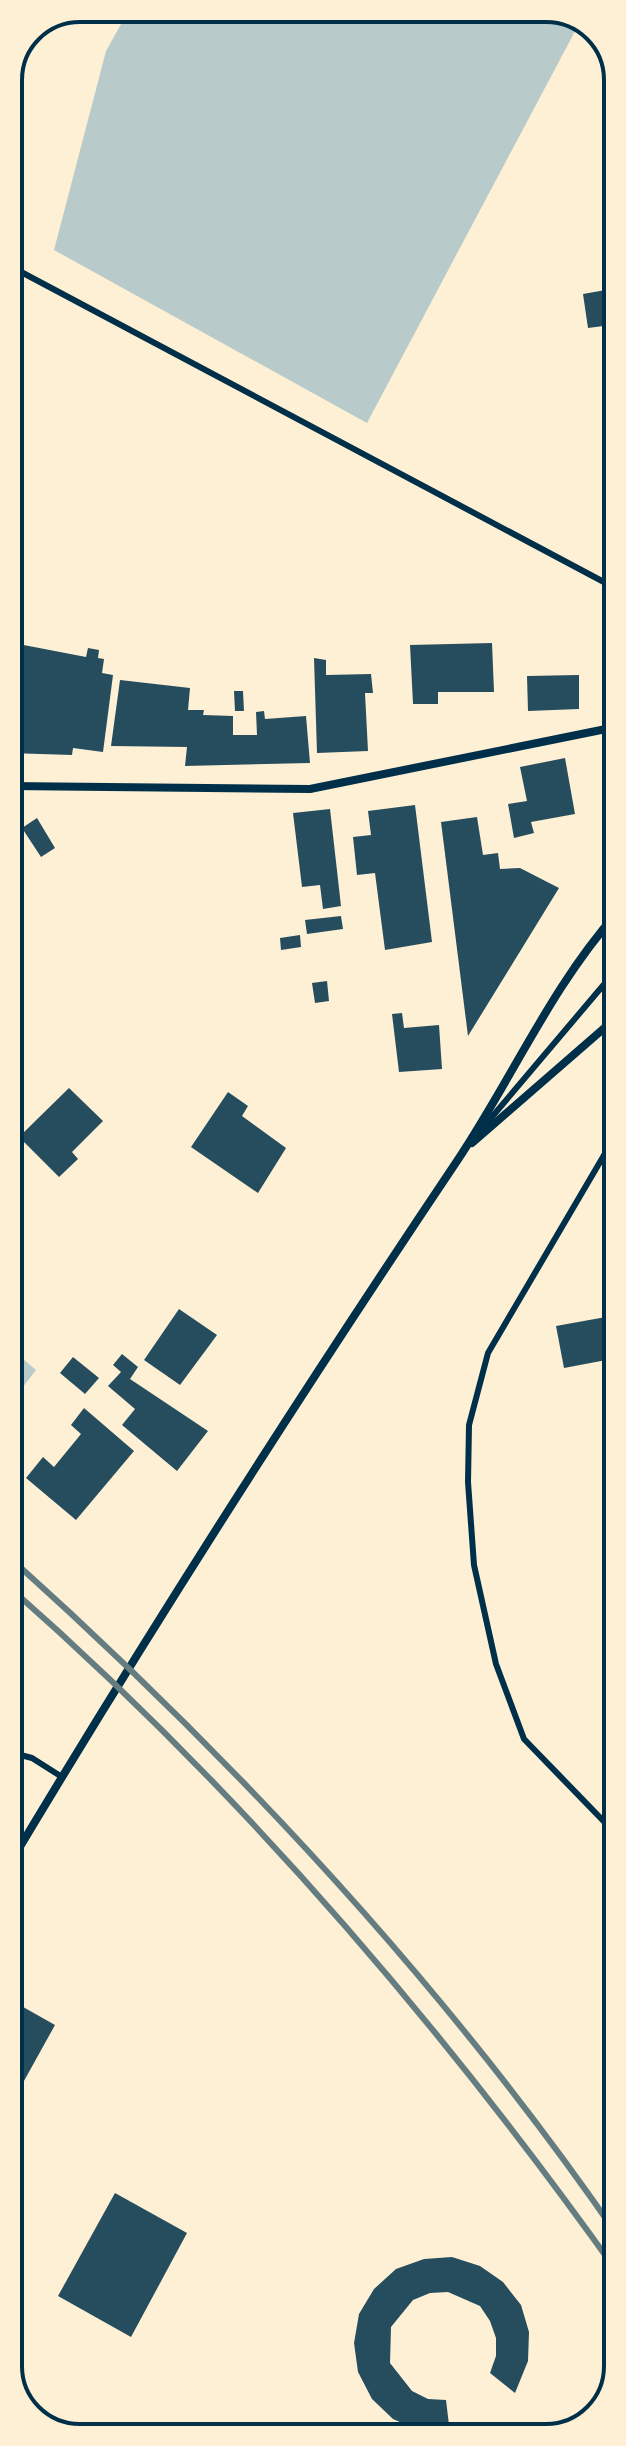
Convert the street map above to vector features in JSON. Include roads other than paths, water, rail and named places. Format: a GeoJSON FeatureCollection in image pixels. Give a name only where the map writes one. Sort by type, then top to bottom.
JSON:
{"type":"FeatureCollection","features":[{"type":"Feature","properties":{"kind":"street"},"geometry":{"type":"LineString","coordinates":[[22,786],[310,789],[604,729]]}},
{"type":"Feature","properties":{"kind":"street"},"geometry":{"type":"LineString","coordinates":[[22,1843],[350,1320],[465,1149],[503,1080],[571,971],[604,929]]}},
{"type":"Feature","properties":{"kind":"street"},"geometry":{"type":"LineString","coordinates":[[465,1149],[604,1028]]}},
{"type":"Feature","properties":{"kind":"lane"},"geometry":{"type":"LineString","coordinates":[[22,272],[604,582]]}},
{"type":"Feature","properties":{"kind":"lane"},"geometry":{"type":"LineString","coordinates":[[465,1149],[604,984]]}},
{"type":"Feature","properties":{"kind":"lane"},"geometry":{"type":"LineString","coordinates":[[604,1155],[488,1353],[469,1425],[468,1482],[474,1565],[496,1664],[524,1739],[604,1822]]}},
{"type":"Feature","properties":{"kind":"lane"},"geometry":{"type":"LineString","coordinates":[[22,1755],[32,1758],[62,1777]]}},
{"type":"Feature","properties":{"kind":"railway"},"geometry":{"type":"LineString","coordinates":[[22,1569],[175,1713],[333,1878],[482,2053],[604,2217]]}},
{"type":"Feature","properties":{"kind":"railway"},"geometry":{"type":"LineString","coordinates":[[22,1599],[177,1745],[333,1912],[480,2089],[604,2254]]}}]}
